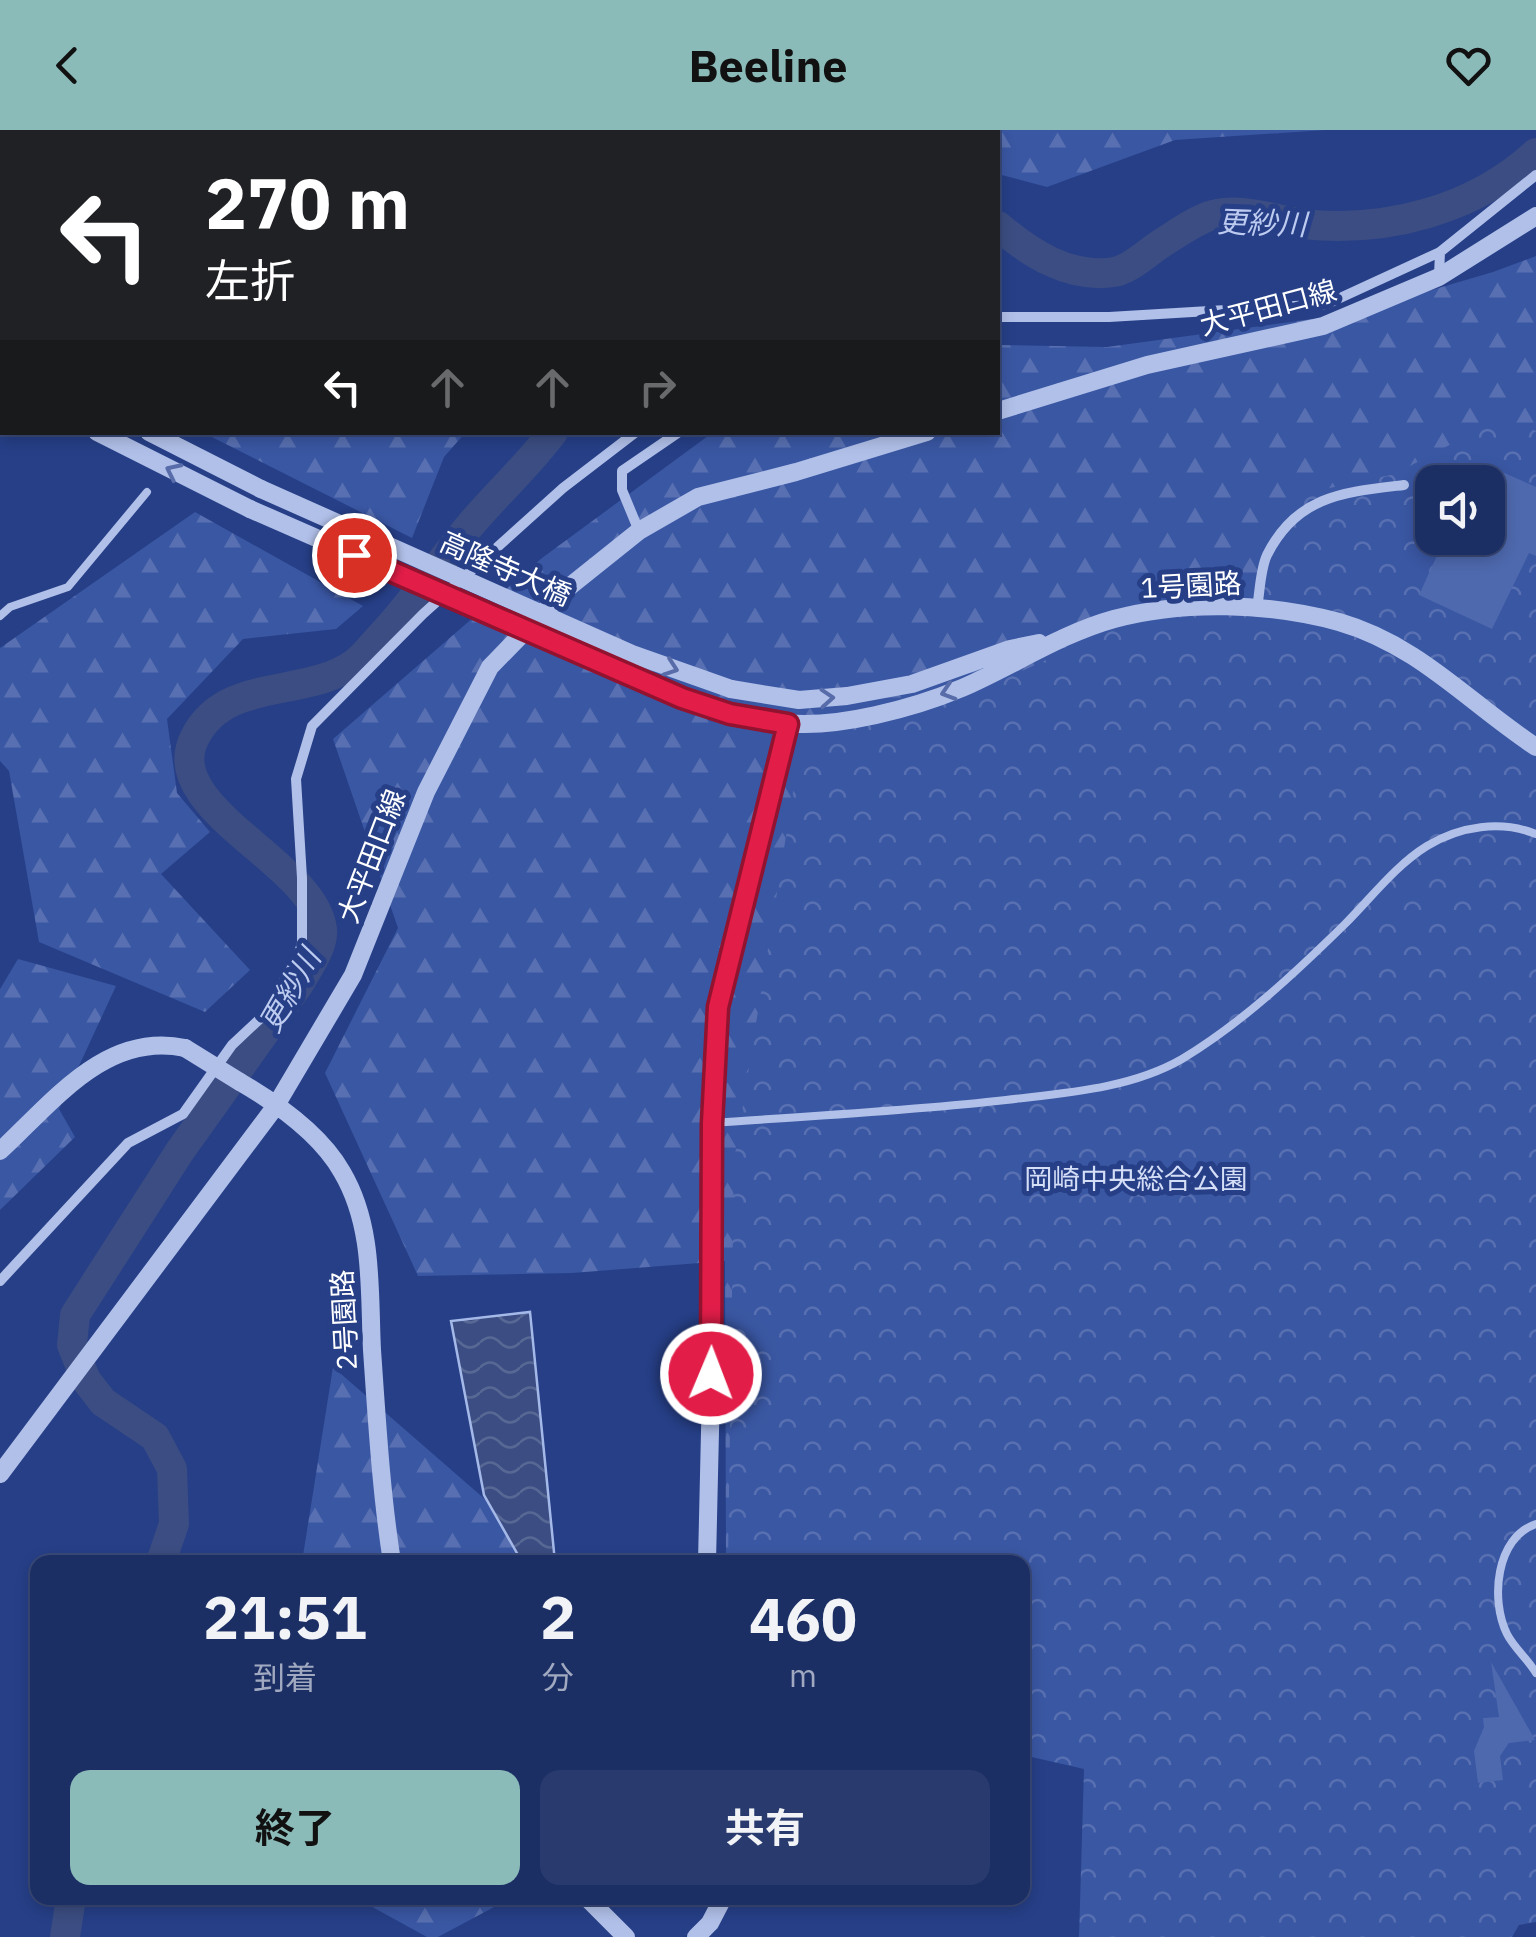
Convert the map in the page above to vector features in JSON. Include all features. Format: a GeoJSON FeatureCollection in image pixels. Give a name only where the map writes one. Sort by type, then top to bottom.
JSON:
{"type":"FeatureCollection","features":[{"type":"Feature","properties":{"kind":"street"},"geometry":{"type":"LineString","coordinates":[[1000,317],[1108,318],[1327,304],[1440,252],[1536,175]]}},
{"type":"Feature","properties":{"kind":"street","name":"大平田口線"},"geometry":{"type":"LineString","coordinates":[[1000,410],[1146,364],[1323,326],[1438,277],[1536,216]]}},
{"type":"Feature","properties":{"kind":"street"},"geometry":{"type":"LineString","coordinates":[[1438,277],[1440,252]]}},
{"type":"Feature","properties":{"kind":"street","name":"高隆寺大橋"},"geometry":{"type":"LineString","coordinates":[[103,435],[250,509],[682,698],[730,714]]}},
{"type":"Feature","properties":{"kind":"street","name":"高隆寺大橋"},"geometry":{"type":"LineString","coordinates":[[155,435],[262,489],[632,654],[731,689],[799,700],[847,696],[912,684],[1010,649],[1069,636]]}},
{"type":"Feature","properties":{"kind":"street"},"geometry":{"type":"LineString","coordinates":[[0,1281],[128,1142],[182,1114],[232,1045],[264,1014],[297,959],[302,943],[302,878],[296,779],[312,726],[423,614],[563,488],[632,435]]}},
{"type":"Feature","properties":{"kind":"street"},"geometry":{"type":"LineString","coordinates":[[639,530],[622,490],[622,471],[675,435]]}},
{"type":"Feature","properties":{"kind":"street","name":"大平田口線"},"geometry":{"type":"LineString","coordinates":[[0,1474],[275,1107],[353,974],[426,792],[490,667],[564,591],[639,530],[698,497],[917,435]]}},
{"type":"Feature","properties":{"kind":"street"},"geometry":{"type":"LineString","coordinates":[[1257,610],[1266,558],[1288,525],[1314,503],[1342,492],[1404,485]]}},
{"type":"Feature","properties":{"kind":"street","name":"1号園路"},"geometry":{"type":"LineString","coordinates":[[730,714],[788,724],[830,722],[883,712],[959,689],[1110,620],[1156,610],[1257,610],[1340,623],[1400,647],[1449,678],[1536,747]]}},
{"type":"Feature","properties":{"kind":"street"},"geometry":{"type":"LineString","coordinates":[[707,1555],[714,1258],[712,1123],[718,1007],[788,724]]}},
{"type":"Feature","properties":{"kind":"street","name":"2号園路"},"geometry":{"type":"LineString","coordinates":[[0,1151],[89,1070],[113,1054],[162,1043],[186,1048],[240,1082],[326,1150],[342,1171],[360,1212],[368,1245],[378,1434],[391,1555]]}},
{"type":"Feature","properties":{"kind":"street"},"geometry":{"type":"LineString","coordinates":[[594,1905],[626,1937]]}},
{"type":"Feature","properties":{"kind":"street"},"geometry":{"type":"LineString","coordinates":[[696,1937],[710,1923],[719,1905]]}},
{"type":"Feature","properties":{"kind":"lane"},"geometry":{"type":"LineString","coordinates":[[0,616],[10,607],[68,587],[147,492]]}},
{"type":"Feature","properties":{"kind":"lane"},"geometry":{"type":"LineString","coordinates":[[712,1123],[927,1109],[1078,1092],[1134,1078],[1181,1060],[1278,987],[1427,846],[1460,831],[1490,826],[1519,827],[1536,834]]}},
{"type":"Feature","properties":{"kind":"lane"},"geometry":{"type":"LineString","coordinates":[[1536,1524],[1524,1528],[1504,1550],[1500,1603],[1507,1634],[1536,1672]]}},
{"type":"Feature","properties":{"kind":"green space"},"geometry":{"type":"Polygon","coordinates":[[[1000,130],[1325,130],[1175,140],[1047,187],[1000,175],[1000,130]]]}},
{"type":"Feature","properties":{"kind":"green space"},"geometry":{"type":"Polygon","coordinates":[[[1536,256],[1536,616],[785,1555],[726,1555],[725,1261],[572,1273],[418,1276],[325,1073],[398,928],[333,739],[542,558],[709,435],[1000,435],[1000,345],[1107,347],[1350,314],[1536,256]]]}},
{"type":"Feature","properties":{"kind":"green space","name":"岡崎中央総合公園"},"geometry":{"type":"Polygon","coordinates":[[[1502,417],[1536,431],[1536,1922],[1519,1925],[1512,1937],[1079,1937],[1084,1769],[1030,1757],[1030,1555],[728,1555],[734,1161],[794,786],[809,735],[910,716],[996,683],[1109,631],[1165,614],[1238,615],[1302,494],[1395,474],[1502,417]]]}},
{"type":"Feature","properties":{"kind":"green space"},"geometry":{"type":"Polygon","coordinates":[[[208,435],[463,435],[444,457],[412,538],[208,435]]]}},
{"type":"Feature","properties":{"kind":"green space"},"geometry":{"type":"Polygon","coordinates":[[[195,512],[363,606],[336,629],[243,639],[167,719],[177,793],[210,832],[161,874],[250,970],[205,1012],[39,942],[9,771],[0,761],[0,648],[195,512]]]}},
{"type":"Feature","properties":{"kind":"green space"},"geometry":{"type":"Polygon","coordinates":[[[18,959],[116,986],[59,1109],[75,1137],[0,1210],[0,989],[18,959]]]}},
{"type":"Feature","properties":{"kind":"green space"},"geometry":{"type":"Polygon","coordinates":[[[333,1367],[549,1555],[303,1555],[333,1367]]]}},
{"type":"Feature","properties":{"kind":"green space"},"geometry":{"type":"Polygon","coordinates":[[[369,1905],[498,1905],[438,1937],[427,1937],[369,1905]]]}},
{"type":"Feature","properties":{"kind":"water"},"geometry":{"type":"Polygon","coordinates":[[[530,1312],[554,1555],[518,1555],[484,1495],[451,1321],[530,1312]]]}},
{"type":"Feature","properties":{"kind":"building"},"geometry":{"type":"Polygon","coordinates":[[[1505,473],[1536,487],[1536,556],[1529,553],[1492,629],[1419,595],[1437,555],[1505,555],[1505,473]]]}},
{"type":"Feature","properties":{"kind":"building"},"geometry":{"type":"Polygon","coordinates":[[[1491,1662],[1535,1740],[1509,1743],[1500,1756],[1503,1780],[1478,1783],[1474,1751],[1484,1727],[1483,1718],[1499,1717],[1491,1662]]]}},
{"type":"Feature","properties":{"kind":"waterway","name":"更紗川"},"geometry":{"type":"LineString","coordinates":[[1000,228],[1023,246],[1066,268],[1114,272],[1132,265],[1192,224],[1224,213],[1334,226],[1397,221],[1427,213],[1485,189],[1536,153]]}},
{"type":"Feature","properties":{"kind":"waterway","name":"更紗川"},"geometry":{"type":"LineString","coordinates":[[163,1555],[174,1524],[172,1469],[155,1437],[103,1402],[86,1380],[72,1345],[75,1315],[180,1151],[299,984],[322,936],[313,904],[294,881],[217,811],[198,788],[190,763],[195,737],[209,718],[226,705],[246,696],[335,674],[359,660],[550,435]]}},
{"type":"Feature","properties":{"kind":"waterway","name":"更紗川"},"geometry":{"type":"LineString","coordinates":[[65,1937],[70,1905]]}},
{"type":"Feature","properties":{"kind":"route"},"geometry":{"type":"LineString","coordinates":[[354,555],[682,698],[730,714],[788,724],[718,1007],[712,1123],[711,1374]]}}]}
